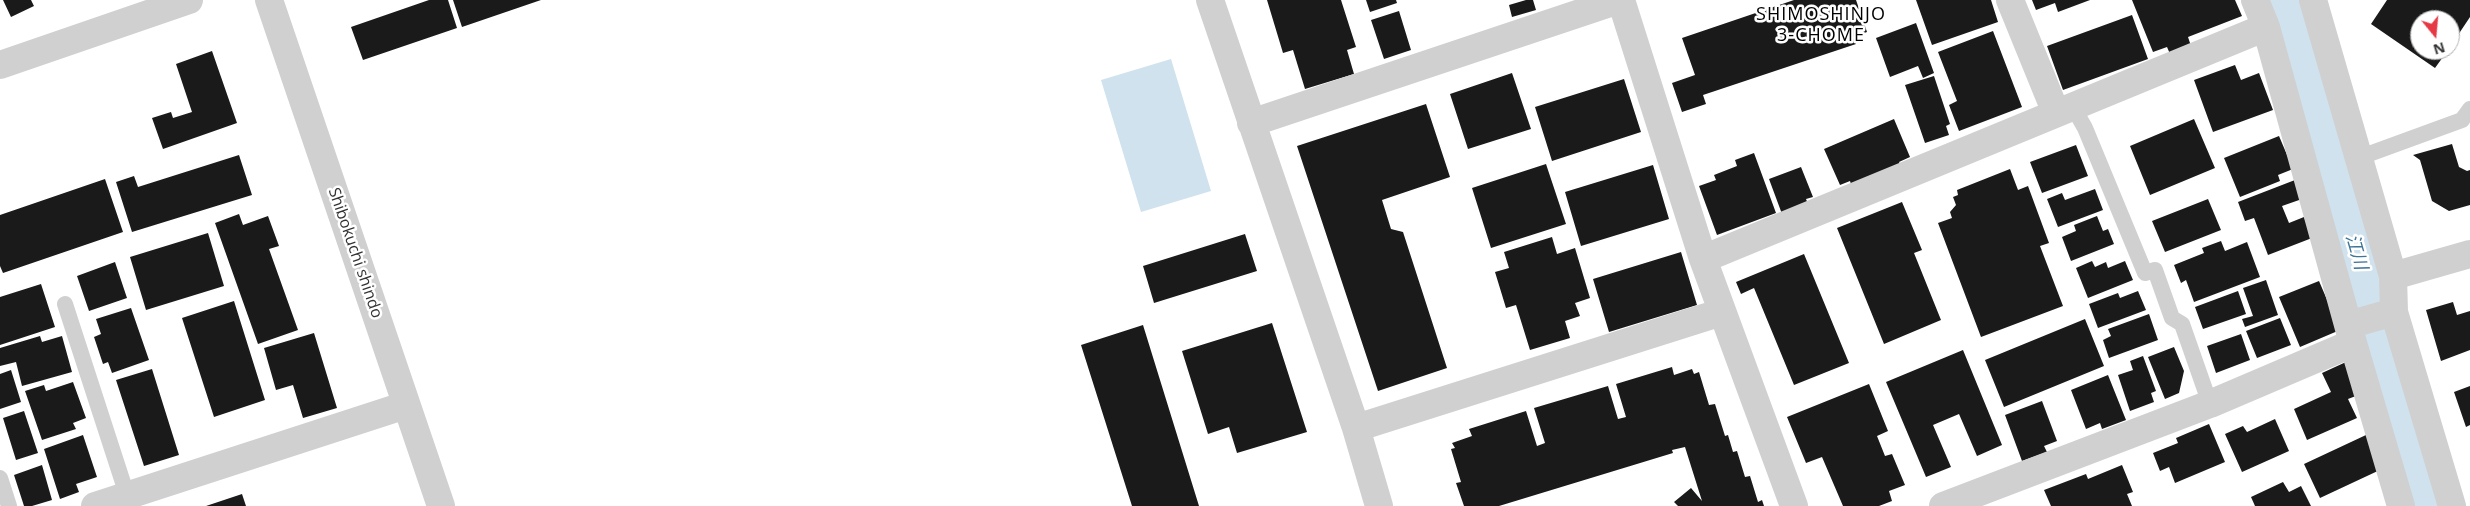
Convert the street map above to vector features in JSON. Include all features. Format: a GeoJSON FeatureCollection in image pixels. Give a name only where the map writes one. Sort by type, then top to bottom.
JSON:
{"type":"FeatureCollection","features":[{"type":"Feature","properties":{"kind":"street"},"geometry":{"type":"LineString","coordinates":[[0,65],[189,0]]}},
{"type":"Feature","properties":{"kind":"street","name":"Shibokuchi shindo"},"geometry":{"type":"LineString","coordinates":[[269,0],[441,506]]}},
{"type":"Feature","properties":{"kind":"street"},"geometry":{"type":"LineString","coordinates":[[1210,0],[1356,428],[1379,506]]}},
{"type":"Feature","properties":{"kind":"street"},"geometry":{"type":"LineString","coordinates":[[1251,123],[1620,0],[1703,259],[1794,506]]}},
{"type":"Feature","properties":{"kind":"street"},"geometry":{"type":"LineString","coordinates":[[2010,0],[2064,110]]}},
{"type":"Feature","properties":{"kind":"street"},"geometry":{"type":"LineString","coordinates":[[2255,0],[2266,27],[2350,334],[2402,506]]}},
{"type":"Feature","properties":{"kind":"street"},"geometry":{"type":"LineString","coordinates":[[2313,0],[2394,276],[2394,312],[2452,506]]}},
{"type":"Feature","properties":{"kind":"street"},"geometry":{"type":"LineString","coordinates":[[1703,259],[2266,27]]}},
{"type":"Feature","properties":{"kind":"street"},"geometry":{"type":"LineString","coordinates":[[2394,276],[2470,254]]}},
{"type":"Feature","properties":{"kind":"street"},"geometry":{"type":"LineString","coordinates":[[1356,428],[1722,312]]}},
{"type":"Feature","properties":{"kind":"street"},"geometry":{"type":"LineString","coordinates":[[1943,506],[2210,404],[2394,312]]}},
{"type":"Feature","properties":{"kind":"street"},"geometry":{"type":"LineString","coordinates":[[95,506],[406,404]]}},
{"type":"Feature","properties":{"kind":"lane"},"geometry":{"type":"LineString","coordinates":[[2358,158],[2462,120],[2470,109]]}},
{"type":"Feature","properties":{"kind":"lane"},"geometry":{"type":"LineString","coordinates":[[2064,110],[2085,128],[2145,274],[2155,270],[2172,318],[2182,324],[2210,404]]}},
{"type":"Feature","properties":{"kind":"lane"},"geometry":{"type":"LineString","coordinates":[[65,304],[127,495]]}},
{"type":"Feature","properties":{"kind":"lane"},"geometry":{"type":"LineString","coordinates":[[0,478],[9,506]]}},
{"type":"Feature","properties":{"kind":"water"},"geometry":{"type":"Polygon","coordinates":[[[1171,59],[1211,191],[1141,212],[1101,80],[1171,59]]]}},
{"type":"Feature","properties":{"kind":"building"},"geometry":{"type":"Polygon","coordinates":[[[3,0],[31,0],[34,6],[11,17],[3,0]]]}},
{"type":"Feature","properties":{"kind":"building"},"geometry":{"type":"Polygon","coordinates":[[[429,0],[448,0],[457,28],[363,60],[351,27],[429,0]]]}},
{"type":"Feature","properties":{"kind":"building"},"geometry":{"type":"Polygon","coordinates":[[[453,0],[541,0],[462,27],[453,0]]]}},
{"type":"Feature","properties":{"kind":"building"},"geometry":{"type":"Polygon","coordinates":[[[1267,0],[1341,0],[1356,47],[1347,50],[1354,74],[1305,89],[1293,50],[1283,53],[1267,0]]]}},
{"type":"Feature","properties":{"kind":"building"},"geometry":{"type":"Polygon","coordinates":[[[1366,0],[1396,0],[1397,3],[1370,12],[1366,0]]]}},
{"type":"Feature","properties":{"kind":"building"},"geometry":{"type":"Polygon","coordinates":[[[1533,0],[1536,10],[1512,17],[1509,5],[1533,0]]]}},
{"type":"Feature","properties":{"kind":"building"},"geometry":{"type":"Polygon","coordinates":[[[1794,0],[1856,0],[1867,32],[1853,37],[1856,44],[1703,95],[1706,104],[1682,112],[1672,83],[1695,75],[1682,38],[1794,0]]]}},
{"type":"Feature","properties":{"kind":"building"},"geometry":{"type":"Polygon","coordinates":[[[1916,0],[1991,0],[1998,22],[1932,45],[1916,0]]]}},
{"type":"Feature","properties":{"kind":"building"},"geometry":{"type":"Polygon","coordinates":[[[2032,0],[2090,0],[2058,12],[2055,3],[2036,10],[2032,0]]]}},
{"type":"Feature","properties":{"kind":"building"},"geometry":{"type":"Polygon","coordinates":[[[2132,0],[2235,0],[2242,16],[2188,37],[2191,46],[2170,54],[2167,47],[2153,52],[2132,0]]]}},
{"type":"Feature","properties":{"kind":"building"},"geometry":{"type":"Polygon","coordinates":[[[2387,0],[2470,0],[2470,17],[2460,32],[2460,10],[2410,10],[2410,51],[2371,24],[2387,0]]]}},
{"type":"Feature","properties":{"kind":"building"},"geometry":{"type":"Polygon","coordinates":[[[1399,11],[1411,50],[1384,59],[1371,20],[1399,11]]]}},
{"type":"Feature","properties":{"kind":"building"},"geometry":{"type":"Polygon","coordinates":[[[2132,15],[2148,59],[2063,90],[2047,46],[2132,15]]]}},
{"type":"Feature","properties":{"kind":"building"},"geometry":{"type":"Polygon","coordinates":[[[1916,23],[1934,73],[1923,78],[1918,66],[1890,77],[1876,38],[1916,23]]]}},
{"type":"Feature","properties":{"kind":"building"},"geometry":{"type":"Polygon","coordinates":[[[1993,31],[2022,107],[1959,131],[1949,105],[1957,101],[1938,52],[1993,31]]]}},
{"type":"Feature","properties":{"kind":"building"},"geometry":{"type":"Polygon","coordinates":[[[212,51],[237,123],[163,149],[152,118],[171,112],[173,118],[192,112],[176,64],[212,51]]]}},
{"type":"Feature","properties":{"kind":"building"},"geometry":{"type":"Polygon","coordinates":[[[2423,60],[2441,60],[2435,68],[2423,60]]]}},
{"type":"Feature","properties":{"kind":"building"},"geometry":{"type":"Polygon","coordinates":[[[2235,65],[2241,80],[2259,73],[2273,110],[2213,132],[2194,80],[2235,65]]]}},
{"type":"Feature","properties":{"kind":"building"},"geometry":{"type":"Polygon","coordinates":[[[1512,73],[1531,129],[1468,149],[1450,94],[1512,73]]]}},
{"type":"Feature","properties":{"kind":"building"},"geometry":{"type":"Polygon","coordinates":[[[1934,76],[1950,124],[1946,126],[1949,135],[1925,143],[1905,85],[1934,76]]]}},
{"type":"Feature","properties":{"kind":"building"},"geometry":{"type":"Polygon","coordinates":[[[1624,79],[1641,132],[1552,161],[1535,107],[1624,79]]]}},
{"type":"Feature","properties":{"kind":"building"},"geometry":{"type":"Polygon","coordinates":[[[1426,104],[1450,177],[1382,200],[1391,229],[1403,232],[1447,368],[1378,391],[1297,146],[1426,104]]]}},
{"type":"Feature","properties":{"kind":"building"},"geometry":{"type":"Polygon","coordinates":[[[1894,119],[1910,157],[1899,162],[1901,166],[1852,187],[1850,181],[1840,185],[1824,149],[1894,119]]]}},
{"type":"Feature","properties":{"kind":"building"},"geometry":{"type":"Polygon","coordinates":[[[2194,119],[2215,168],[2150,195],[2130,146],[2194,119]]]}},
{"type":"Feature","properties":{"kind":"building"},"geometry":{"type":"Polygon","coordinates":[[[2279,136],[2293,169],[2278,175],[2280,181],[2240,197],[2224,158],[2279,136]]]}},
{"type":"Feature","properties":{"kind":"building"},"geometry":{"type":"Polygon","coordinates":[[[2452,144],[2459,167],[2467,171],[2470,170],[2470,205],[2449,211],[2432,201],[2420,160],[2413,155],[2452,144]]]}},
{"type":"Feature","properties":{"kind":"building"},"geometry":{"type":"Polygon","coordinates":[[[2076,145],[2088,176],[2042,193],[2030,162],[2076,145]]]}},
{"type":"Feature","properties":{"kind":"building"},"geometry":{"type":"Polygon","coordinates":[[[1754,153],[1776,213],[1717,235],[1699,186],[1716,180],[1714,175],[1737,166],[1735,160],[1754,153]]]}},
{"type":"Feature","properties":{"kind":"building"},"geometry":{"type":"Polygon","coordinates":[[[239,155],[252,195],[132,232],[116,182],[134,176],[138,187],[239,155]]]}},
{"type":"Feature","properties":{"kind":"building"},"geometry":{"type":"Polygon","coordinates":[[[1546,164],[1566,224],[1491,248],[1472,188],[1546,164]]]}},
{"type":"Feature","properties":{"kind":"building"},"geometry":{"type":"Polygon","coordinates":[[[1653,165],[1669,219],[1581,246],[1565,192],[1653,165]]]}},
{"type":"Feature","properties":{"kind":"building"},"geometry":{"type":"Polygon","coordinates":[[[1801,167],[1813,197],[1806,199],[1808,204],[1782,214],[1769,179],[1801,167]]]}},
{"type":"Feature","properties":{"kind":"building"},"geometry":{"type":"Polygon","coordinates":[[[2010,169],[2018,190],[2028,186],[2049,243],[2040,246],[2063,306],[1981,337],[1938,223],[1952,218],[1950,212],[1956,205],[1953,197],[1958,195],[1957,190],[2010,169]]]}},
{"type":"Feature","properties":{"kind":"building"},"geometry":{"type":"Polygon","coordinates":[[[105,179],[123,232],[3,273],[0,266],[0,215],[105,179]]]}},
{"type":"Feature","properties":{"kind":"building"},"geometry":{"type":"Polygon","coordinates":[[[2295,180],[2302,199],[2282,206],[2289,223],[2304,217],[2312,238],[2268,255],[2254,218],[2245,221],[2238,202],[2295,180]]]}},
{"type":"Feature","properties":{"kind":"building"},"geometry":{"type":"Polygon","coordinates":[[[2095,189],[2103,210],[2058,227],[2047,199],[2062,193],[2065,200],[2095,189]]]}},
{"type":"Feature","properties":{"kind":"building"},"geometry":{"type":"Polygon","coordinates":[[[2208,199],[2221,230],[2165,252],[2152,221],[2208,199]]]}},
{"type":"Feature","properties":{"kind":"building"},"geometry":{"type":"Polygon","coordinates":[[[1902,202],[1922,250],[1914,253],[1941,320],[1884,344],[1837,228],[1902,202]]]}},
{"type":"Feature","properties":{"kind":"building"},"geometry":{"type":"Polygon","coordinates":[[[239,214],[243,225],[268,216],[279,246],[269,249],[298,330],[258,344],[215,223],[239,214]]]}},
{"type":"Feature","properties":{"kind":"building"},"geometry":{"type":"Polygon","coordinates":[[[2097,216],[2103,231],[2108,229],[2114,244],[2071,261],[2062,237],[2076,231],[2074,225],[2097,216]]]}},
{"type":"Feature","properties":{"kind":"building"},"geometry":{"type":"Polygon","coordinates":[[[208,233],[224,286],[146,310],[130,257],[208,233]]]}},
{"type":"Feature","properties":{"kind":"building"},"geometry":{"type":"Polygon","coordinates":[[[1245,234],[1257,271],[1154,303],[1143,266],[1245,234]]]}},
{"type":"Feature","properties":{"kind":"building"},"geometry":{"type":"Polygon","coordinates":[[[1552,237],[1557,254],[1575,248],[1590,298],[1575,303],[1580,316],[1565,321],[1570,338],[1530,350],[1516,305],[1506,308],[1495,272],[1509,268],[1504,252],[1552,237]]]}},
{"type":"Feature","properties":{"kind":"building"},"geometry":{"type":"Polygon","coordinates":[[[2221,241],[2225,251],[2247,242],[2260,277],[2194,302],[2186,280],[2181,283],[2174,265],[2204,253],[2202,248],[2221,241]]]}},
{"type":"Feature","properties":{"kind":"building"},"geometry":{"type":"Polygon","coordinates":[[[1681,252],[1697,305],[1609,332],[1593,279],[1681,252]]]}},
{"type":"Feature","properties":{"kind":"building"},"geometry":{"type":"Polygon","coordinates":[[[1804,254],[1849,363],[1794,385],[1754,288],[1741,294],[1736,282],[1804,254]]]}},
{"type":"Feature","properties":{"kind":"building"},"geometry":{"type":"Polygon","coordinates":[[[2092,261],[2095,267],[2106,262],[2108,268],[2125,261],[2133,280],[2088,298],[2076,268],[2092,261]]]}},
{"type":"Feature","properties":{"kind":"building"},"geometry":{"type":"Polygon","coordinates":[[[115,262],[127,298],[89,311],[77,276],[115,262]]]}},
{"type":"Feature","properties":{"kind":"building"},"geometry":{"type":"Polygon","coordinates":[[[2266,280],[2278,315],[2245,327],[2242,319],[2253,316],[2243,288],[2266,280]]]}},
{"type":"Feature","properties":{"kind":"building"},"geometry":{"type":"Polygon","coordinates":[[[2319,281],[2340,330],[2300,347],[2279,297],[2319,281]]]}},
{"type":"Feature","properties":{"kind":"building"},"geometry":{"type":"Polygon","coordinates":[[[41,284],[55,327],[0,345],[0,297],[41,284]]]}},
{"type":"Feature","properties":{"kind":"building"},"geometry":{"type":"Polygon","coordinates":[[[2138,291],[2146,310],[2098,328],[2089,304],[2118,293],[2120,298],[2138,291]]]}},
{"type":"Feature","properties":{"kind":"building"},"geometry":{"type":"Polygon","coordinates":[[[2238,291],[2246,314],[2203,329],[2195,307],[2238,291]]]}},
{"type":"Feature","properties":{"kind":"building"},"geometry":{"type":"Polygon","coordinates":[[[234,301],[265,400],[214,417],[182,318],[234,301]]]}},
{"type":"Feature","properties":{"kind":"building"},"geometry":{"type":"Polygon","coordinates":[[[2453,302],[2457,315],[2470,311],[2470,350],[2441,361],[2426,310],[2453,302]]]}},
{"type":"Feature","properties":{"kind":"building"},"geometry":{"type":"Polygon","coordinates":[[[131,308],[149,360],[112,373],[108,362],[103,364],[94,337],[101,334],[96,319],[131,308]]]}},
{"type":"Feature","properties":{"kind":"building"},"geometry":{"type":"Polygon","coordinates":[[[2149,314],[2158,340],[2109,358],[2103,340],[2111,336],[2108,329],[2149,314]]]}},
{"type":"Feature","properties":{"kind":"building"},"geometry":{"type":"Polygon","coordinates":[[[2280,318],[2291,345],[2257,358],[2246,331],[2280,318]]]}},
{"type":"Feature","properties":{"kind":"building"},"geometry":{"type":"Polygon","coordinates":[[[2085,319],[2104,366],[2004,407],[1985,360],[2085,319]]]}},
{"type":"Feature","properties":{"kind":"building"},"geometry":{"type":"Polygon","coordinates":[[[1272,323],[1307,432],[1237,453],[1229,427],[1208,434],[1182,351],[1272,323]]]}},
{"type":"Feature","properties":{"kind":"building"},"geometry":{"type":"Polygon","coordinates":[[[1143,325],[1199,506],[1132,506],[1081,345],[1143,325]]]}},
{"type":"Feature","properties":{"kind":"building"},"geometry":{"type":"Polygon","coordinates":[[[314,333],[337,408],[303,418],[293,385],[276,390],[264,348],[314,333]]]}},
{"type":"Feature","properties":{"kind":"building"},"geometry":{"type":"Polygon","coordinates":[[[2241,334],[2250,360],[2216,373],[2207,346],[2241,334]]]}},
{"type":"Feature","properties":{"kind":"building"},"geometry":{"type":"Polygon","coordinates":[[[40,336],[42,342],[62,336],[72,372],[22,386],[16,362],[0,366],[0,348],[40,336]]]}},
{"type":"Feature","properties":{"kind":"building"},"geometry":{"type":"Polygon","coordinates":[[[2174,347],[2184,371],[2179,393],[2165,399],[2148,357],[2174,347]]]}},
{"type":"Feature","properties":{"kind":"building"},"geometry":{"type":"Polygon","coordinates":[[[1963,350],[2002,445],[1977,456],[1959,414],[1933,425],[1951,467],[1926,477],[1886,382],[1963,350]]]}},
{"type":"Feature","properties":{"kind":"building"},"geometry":{"type":"Polygon","coordinates":[[[2143,356],[2156,391],[2151,393],[2154,402],[2130,411],[2118,375],[2133,370],[2130,361],[2143,356]]]}},
{"type":"Feature","properties":{"kind":"building"},"geometry":{"type":"Polygon","coordinates":[[[2346,362],[2361,394],[2348,399],[2357,418],[2307,440],[2294,409],[2331,392],[2322,373],[2346,362]]]}},
{"type":"Feature","properties":{"kind":"building"},"geometry":{"type":"Polygon","coordinates":[[[1672,367],[1674,375],[1692,369],[1694,374],[1699,372],[1709,405],[1715,404],[1725,436],[1728,435],[1733,452],[1737,451],[1745,477],[1750,476],[1758,502],[1762,500],[1764,506],[1678,506],[1674,502],[1691,488],[1702,501],[1685,447],[1672,450],[1673,453],[1499,506],[1464,506],[1456,483],[1461,482],[1451,449],[1455,448],[1452,443],[1472,436],[1469,429],[1526,411],[1537,446],[1545,443],[1534,408],[1608,386],[1618,419],[1626,417],[1616,384],[1672,367]]]}},
{"type":"Feature","properties":{"kind":"building"},"geometry":{"type":"Polygon","coordinates":[[[152,369],[179,455],[144,466],[116,380],[152,369]]]}},
{"type":"Feature","properties":{"kind":"building"},"geometry":{"type":"Polygon","coordinates":[[[11,370],[21,402],[0,409],[0,374],[11,370]]]}},
{"type":"Feature","properties":{"kind":"building"},"geometry":{"type":"Polygon","coordinates":[[[2108,375],[2126,420],[2102,429],[2100,423],[2086,429],[2071,390],[2108,375]]]}},
{"type":"Feature","properties":{"kind":"building"},"geometry":{"type":"Polygon","coordinates":[[[73,382],[86,418],[73,423],[76,429],[42,440],[25,391],[44,385],[46,391],[73,382]]]}},
{"type":"Feature","properties":{"kind":"building"},"geometry":{"type":"Polygon","coordinates":[[[1869,384],[1888,431],[1877,436],[1885,456],[1892,454],[1905,485],[1889,491],[1892,501],[1879,506],[1843,506],[1822,457],[1806,463],[1787,417],[1869,384]]]}},
{"type":"Feature","properties":{"kind":"building"},"geometry":{"type":"Polygon","coordinates":[[[2470,386],[2470,425],[2466,427],[2454,392],[2470,386]]]}},
{"type":"Feature","properties":{"kind":"building"},"geometry":{"type":"Polygon","coordinates":[[[2042,401],[2057,441],[2044,446],[2047,452],[2022,461],[2005,415],[2042,401]]]}},
{"type":"Feature","properties":{"kind":"building"},"geometry":{"type":"Polygon","coordinates":[[[24,411],[38,453],[16,460],[3,418],[24,411]]]}},
{"type":"Feature","properties":{"kind":"building"},"geometry":{"type":"Polygon","coordinates":[[[2275,419],[2289,451],[2242,472],[2225,434],[2243,426],[2247,432],[2275,419]]]}},
{"type":"Feature","properties":{"kind":"building"},"geometry":{"type":"Polygon","coordinates":[[[2209,424],[2225,462],[2175,483],[2169,467],[2160,471],[2153,453],[2178,443],[2176,438],[2209,424]]]}},
{"type":"Feature","properties":{"kind":"building"},"geometry":{"type":"Polygon","coordinates":[[[83,435],[97,477],[76,484],[79,492],[60,499],[44,449],[83,435]]]}},
{"type":"Feature","properties":{"kind":"building"},"geometry":{"type":"Polygon","coordinates":[[[2366,435],[2382,469],[2320,498],[2304,464],[2366,435]]]}},
{"type":"Feature","properties":{"kind":"building"},"geometry":{"type":"Polygon","coordinates":[[[42,465],[52,500],[32,506],[24,506],[14,475],[42,465]]]}},
{"type":"Feature","properties":{"kind":"building"},"geometry":{"type":"Polygon","coordinates":[[[2122,465],[2133,492],[2127,494],[2132,506],[2051,506],[2044,490],[2086,474],[2088,479],[2122,465]]]}},
{"type":"Feature","properties":{"kind":"building"},"geometry":{"type":"Polygon","coordinates":[[[2283,482],[2289,492],[2301,486],[2311,506],[2255,506],[2251,497],[2283,482]]]}},
{"type":"Feature","properties":{"kind":"building"},"geometry":{"type":"Polygon","coordinates":[[[242,494],[246,506],[206,506],[242,494]]]}},
{"type":"Feature","properties":{"kind":"waterway","name":"江川"},"geometry":{"type":"LineString","coordinates":[[2279,0],[2354,244],[2429,506]]}},
{"type":"Feature","properties":{"kind":"district","name":"SHIMOSHINJO 3-CHOME"},"geometry":{"type":"Point","coordinates":[1821,25]}}]}
